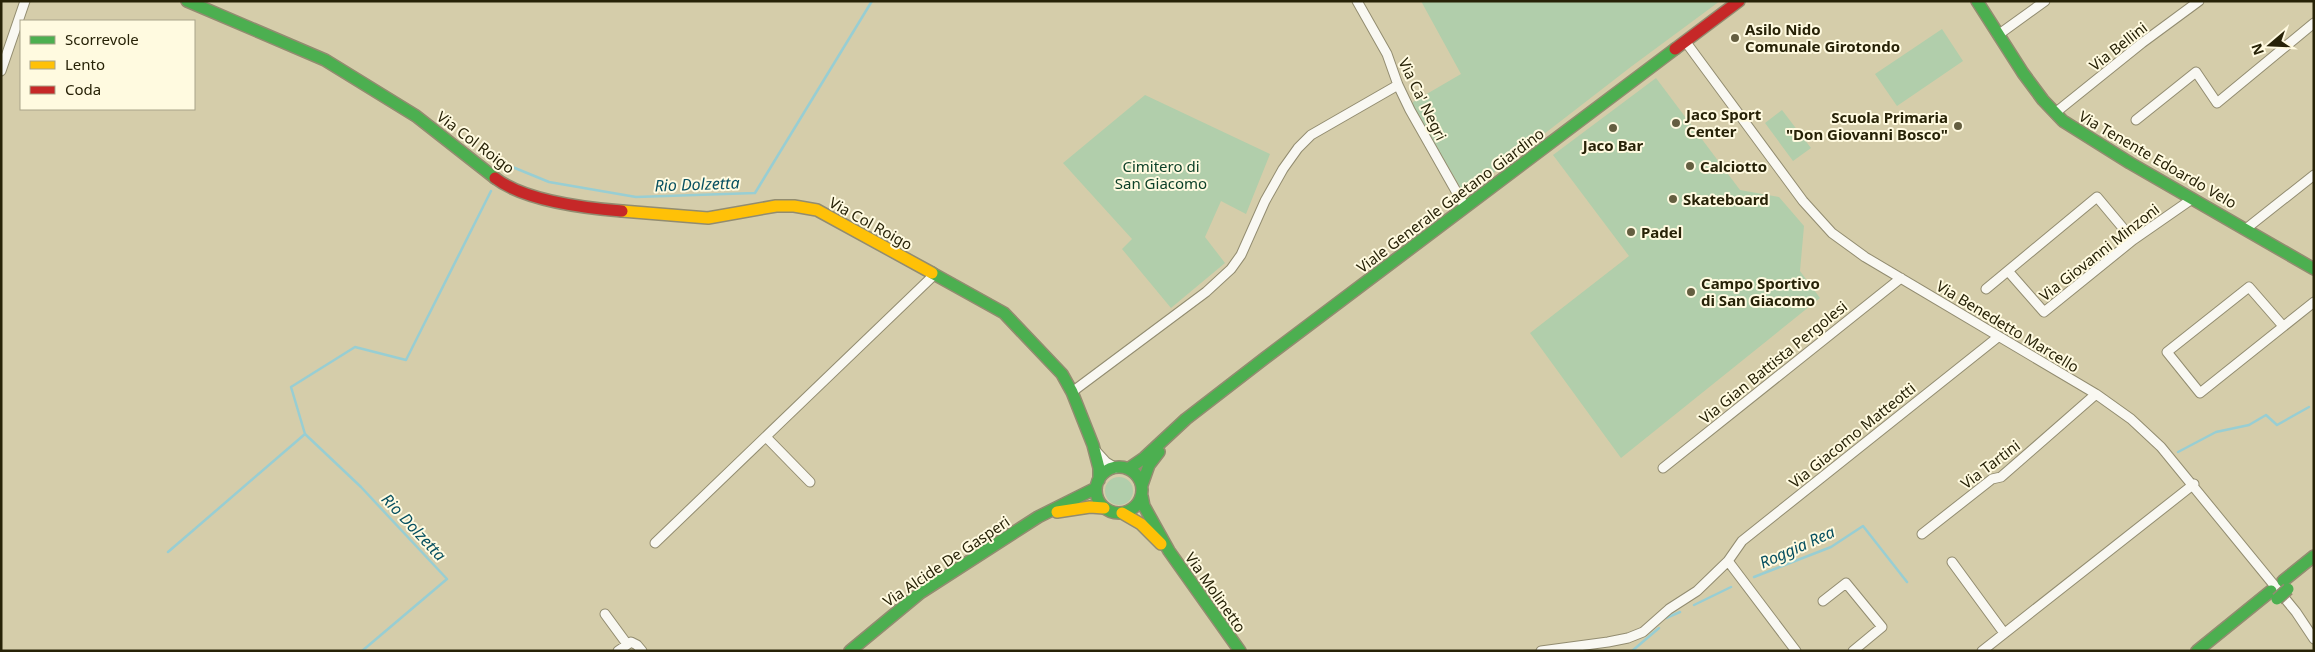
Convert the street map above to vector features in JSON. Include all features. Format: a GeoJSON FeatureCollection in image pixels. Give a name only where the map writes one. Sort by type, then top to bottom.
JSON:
{"type":"FeatureCollection","features":[{"type":"Feature","properties":{"kind":"main road","name":"Via Col Roigo"},"geometry":{"type":"LineString","coordinates":[[187,1],[325,60],[416,116],[502,183],[519,192],[587,208],[708,218],[776,206],[794,206],[817,210],[1004,313],[1062,374],[1072,392],[1094,449],[1099,468],[1098,484]]}},
{"type":"Feature","properties":{"kind":"main road","name":"Viale Generale Gaetano Giardino"},"geometry":{"type":"LineString","coordinates":[[1128,469],[1144,458],[1180,424],[1739,1]]}},
{"type":"Feature","properties":{"kind":"main road","name":"Via Tenente Edoardo Velo"},"geometry":{"type":"LineString","coordinates":[[1977,1],[2032,85],[2055,114],[2079,132],[2192,199],[2247,228],[2314,269]]}},
{"type":"Feature","properties":{"kind":"main road","name":"Viale Generale Gaetano Giardino"},"geometry":{"type":"LineString","coordinates":[[1142,490],[1149,466],[1180,424]]}},
{"type":"Feature","properties":{"kind":"main road"},"geometry":{"type":"LineString","coordinates":[[1116,468],[1128,469],[1134,473],[1142,490],[1135,508],[1122,513],[1104,508],[1100,502],[1098,484],[1109,470],[1116,468]]}},
{"type":"Feature","properties":{"kind":"main road","name":"Via Alcide De Gasperi"},"geometry":{"type":"LineString","coordinates":[[850,651],[920,592],[1038,517],[1098,484]]}},
{"type":"Feature","properties":{"kind":"main road","name":"Via Molinetto"},"geometry":{"type":"LineString","coordinates":[[1142,490],[1144,506],[1169,551],[1240,651]]}},
{"type":"Feature","properties":{"kind":"main road","name":"Via Alcide De Gasperi"},"geometry":{"type":"LineString","coordinates":[[1038,517],[1090,506],[1104,508]]}},
{"type":"Feature","properties":{"kind":"main road","name":"Via Molinetto"},"geometry":{"type":"LineString","coordinates":[[1122,513],[1141,524],[1169,551]]}},
{"type":"Feature","properties":{"kind":"main road"},"geometry":{"type":"LineString","coordinates":[[2213,651],[2286,585],[2314,556]]}},
{"type":"Feature","properties":{"kind":"main road"},"geometry":{"type":"LineString","coordinates":[[2286,585],[2314,568]]}},
{"type":"Feature","properties":{"kind":"main road"},"geometry":{"type":"LineString","coordinates":[[2197,651],[2274,595]]}},
{"type":"Feature","properties":{"kind":"street"},"geometry":{"type":"LineString","coordinates":[[1,71],[25,1]]}},
{"type":"Feature","properties":{"kind":"street","name":"Via Ca' Negri"},"geometry":{"type":"LineString","coordinates":[[1357,1],[1387,54],[1398,85],[1465,207]]}},
{"type":"Feature","properties":{"kind":"street"},"geometry":{"type":"LineString","coordinates":[[1998,35],[2045,1]]}},
{"type":"Feature","properties":{"kind":"street","name":"Via Bellini"},"geometry":{"type":"LineString","coordinates":[[2055,114],[2142,43],[2199,1]]}},
{"type":"Feature","properties":{"kind":"street"},"geometry":{"type":"LineString","coordinates":[[2136,120],[2196,72],[2218,103],[2314,23]]}},
{"type":"Feature","properties":{"kind":"street","name":"Via Benedetto Marcello"},"geometry":{"type":"LineString","coordinates":[[1685,41],[1822,224],[1853,249],[2096,394],[2130,419],[2161,447],[2194,484],[2296,612],[2314,639]]}},
{"type":"Feature","properties":{"kind":"street"},"geometry":{"type":"LineString","coordinates":[[1072,392],[1206,292],[1231,269],[1241,255],[1265,200],[1298,148],[1311,136],[1398,85]]}},
{"type":"Feature","properties":{"kind":"street"},"geometry":{"type":"LineString","coordinates":[[2247,228],[2314,175]]}},
{"type":"Feature","properties":{"kind":"street"},"geometry":{"type":"LineString","coordinates":[[1986,289],[2097,197],[2133,240]]}},
{"type":"Feature","properties":{"kind":"street","name":"Via Giovanni Minzoni"},"geometry":{"type":"LineString","coordinates":[[2008,271],[2044,312],[2133,240],[2192,199]]}},
{"type":"Feature","properties":{"kind":"street"},"geometry":{"type":"LineString","coordinates":[[655,543],[934,275]]}},
{"type":"Feature","properties":{"kind":"street","name":"Via Gian Battista Pergolesi"},"geometry":{"type":"LineString","coordinates":[[1663,468],[1901,278]]}},
{"type":"Feature","properties":{"kind":"street"},"geometry":{"type":"LineString","coordinates":[[2283,326],[2249,287],[2167,352],[2200,393],[2314,302]]}},
{"type":"Feature","properties":{"kind":"street","name":"Via Giacomo Matteotti"},"geometry":{"type":"LineString","coordinates":[[1540,651],[1608,642],[1628,638],[1643,632],[1670,609],[1697,592],[1728,561],[1742,541],[1998,337]]}},
{"type":"Feature","properties":{"kind":"street","name":"Via Tartini"},"geometry":{"type":"LineString","coordinates":[[1922,534],[1992,479],[2001,477],[2096,394]]}},
{"type":"Feature","properties":{"kind":"street"},"geometry":{"type":"LineString","coordinates":[[766,437],[810,482]]}},
{"type":"Feature","properties":{"kind":"street","name":"Via Col Roigo"},"geometry":{"type":"LineString","coordinates":[[1094,449],[1106,462],[1116,468]]}},
{"type":"Feature","properties":{"kind":"street"},"geometry":{"type":"LineString","coordinates":[[1982,651],[2194,484]]}},
{"type":"Feature","properties":{"kind":"street"},"geometry":{"type":"LineString","coordinates":[[1728,561],[1796,651]]}},
{"type":"Feature","properties":{"kind":"street"},"geometry":{"type":"LineString","coordinates":[[1952,562],[2004,633]]}},
{"type":"Feature","properties":{"kind":"street"},"geometry":{"type":"LineString","coordinates":[[1823,601],[1846,583],[1882,628],[1853,651]]}},
{"type":"Feature","properties":{"kind":"street"},"geometry":{"type":"LineString","coordinates":[[605,614],[627,644]]}},
{"type":"Feature","properties":{"kind":"street"},"geometry":{"type":"LineString","coordinates":[[618,651],[627,644],[634,642],[642,651]]}},
{"type":"Feature","properties":{"kind":"green space"},"geometry":{"type":"Polygon","coordinates":[[[1421,1],[1720,1],[1632,66],[1469,192],[1463,192],[1412,105],[1413,102],[1461,74],[1421,1]]]}},
{"type":"Feature","properties":{"kind":"green space"},"geometry":{"type":"Polygon","coordinates":[[[1942,29],[1963,61],[1897,106],[1875,74],[1942,29]]]}},
{"type":"Feature","properties":{"kind":"green space"},"geometry":{"type":"Polygon","coordinates":[[[1656,78],[1740,190],[1779,197],[1804,226],[1800,271],[1820,298],[1621,458],[1530,333],[1629,256],[1553,155],[1656,78]]]}},
{"type":"Feature","properties":{"kind":"green space","name":"Cimitero di San Giacomo"},"geometry":{"type":"Polygon","coordinates":[[[1145,95],[1270,154],[1246,214],[1221,201],[1205,237],[1225,263],[1171,308],[1122,249],[1132,239],[1063,163],[1145,95]]]}},
{"type":"Feature","properties":{"kind":"green space"},"geometry":{"type":"Polygon","coordinates":[[[1782,110],[1811,148],[1793,161],[1765,123],[1782,110]]]}},
{"type":"Feature","properties":{"kind":"green space"},"geometry":{"type":"Polygon","coordinates":[[[1119,477],[1129,481],[1133,491],[1129,501],[1119,505],[1109,501],[1105,491],[1109,481],[1119,477]]]}},
{"type":"Feature","properties":{"kind":"waterway","name":"Rio Dolzetta"},"geometry":{"type":"LineString","coordinates":[[510,166],[549,182],[636,197],[755,193],[872,1]]}},
{"type":"Feature","properties":{"kind":"waterway","name":"Rio Dolzetta"},"geometry":{"type":"LineString","coordinates":[[168,552],[305,434],[291,387],[355,347],[406,360],[491,191]]}},
{"type":"Feature","properties":{"kind":"waterway","name":"Roggia Rea"},"geometry":{"type":"LineString","coordinates":[[2178,452],[2216,432],[2249,425],[2266,415],[2277,425],[2309,407]]}},
{"type":"Feature","properties":{"kind":"waterway","name":"Rio Dolzetta"},"geometry":{"type":"LineString","coordinates":[[305,434],[361,487],[447,579],[362,651]]}},
{"type":"Feature","properties":{"kind":"waterway","name":"Roggia Rea"},"geometry":{"type":"LineString","coordinates":[[1754,577],[1831,547],[1863,526],[1907,582]]}},
{"type":"Feature","properties":{"kind":"waterway","name":"Roggia Rea"},"geometry":{"type":"LineString","coordinates":[[1694,605],[1731,587]]}},
{"type":"Feature","properties":{"kind":"waterway","name":"Roggia Rea"},"geometry":{"type":"LineString","coordinates":[[1666,618],[1680,612]]}},
{"type":"Feature","properties":{"kind":"waterway","name":"Roggia Rea"},"geometry":{"type":"LineString","coordinates":[[1632,651],[1659,628]]}},
{"type":"Feature","properties":{"kind":"traffic: fast"},"geometry":{"type":"LineString","coordinates":[[187,1],[325,60],[416,116],[495,178]]}},
{"type":"Feature","properties":{"kind":"traffic: fast"},"geometry":{"type":"LineString","coordinates":[[1977,1],[2023,73],[2043,100],[2063,121],[2130,163],[2314,269]]}},
{"type":"Feature","properties":{"kind":"traffic: fast"},"geometry":{"type":"LineString","coordinates":[[1128,469],[1144,458],[1186,419],[1265,358],[1675,49]]}},
{"type":"Feature","properties":{"kind":"traffic: fast"},"geometry":{"type":"LineString","coordinates":[[932,273],[1004,313],[1062,374],[1072,392],[1093,445],[1099,468],[1099,480]]}},
{"type":"Feature","properties":{"kind":"traffic: fast"},"geometry":{"type":"LineString","coordinates":[[1142,485],[1149,465],[1159,452]]}},
{"type":"Feature","properties":{"kind":"traffic: fast"},"geometry":{"type":"LineString","coordinates":[[1119,467],[1132,471],[1138,477],[1142,490],[1138,503],[1132,509],[1119,513],[1106,509],[1100,503],[1096,490],[1100,477],[1106,471],[1119,467]]}},
{"type":"Feature","properties":{"kind":"traffic: fast"},"geometry":{"type":"LineString","coordinates":[[850,651],[920,593],[1038,517],[1096,488]]}},
{"type":"Feature","properties":{"kind":"traffic: fast"},"geometry":{"type":"LineString","coordinates":[[1142,496],[1144,506],[1169,551],[1240,651]]}},
{"type":"Feature","properties":{"kind":"traffic: fast"},"geometry":{"type":"LineString","coordinates":[[2283,581],[2314,556]]}},
{"type":"Feature","properties":{"kind":"traffic: fast"},"geometry":{"type":"LineString","coordinates":[[2277,599],[2288,589]]}},
{"type":"Feature","properties":{"kind":"traffic: fast"},"geometry":{"type":"LineString","coordinates":[[2197,651],[2271,591]]}},
{"type":"Feature","properties":{"kind":"traffic: slow"},"geometry":{"type":"LineString","coordinates":[[622,211],[708,218],[776,206],[794,206],[817,210],[932,273]]}},
{"type":"Feature","properties":{"kind":"traffic: slow"},"geometry":{"type":"LineString","coordinates":[[1057,512],[1090,507],[1104,508]]}},
{"type":"Feature","properties":{"kind":"traffic: slow"},"geometry":{"type":"LineString","coordinates":[[1122,513],[1141,524],[1161,544]]}},
{"type":"Feature","properties":{"kind":"traffic: jam"},"geometry":{"type":"LineString","coordinates":[[1675,49],[1739,1]]}},
{"type":"Feature","properties":{"kind":"traffic: jam"},"geometry":{"type":"LineString","coordinates":[[495,178],[508,186],[538,198],[590,208],[622,211]]}},
{"type":"Feature","properties":{"kind":"place","name":"Asilo Nido Comunale Girotondo"},"geometry":{"type":"Point","coordinates":[1735,38]}},
{"type":"Feature","properties":{"kind":"place","name":"Jaco Sport Center"},"geometry":{"type":"Point","coordinates":[1676,123]}},
{"type":"Feature","properties":{"kind":"place","name":"Scuola Primaria \"Don Giovanni Bosco\""},"geometry":{"type":"Point","coordinates":[1958,126]}},
{"type":"Feature","properties":{"kind":"place","name":"Jaco Bar"},"geometry":{"type":"Point","coordinates":[1613,128]}},
{"type":"Feature","properties":{"kind":"place","name":"Calciotto"},"geometry":{"type":"Point","coordinates":[1690,166]}},
{"type":"Feature","properties":{"kind":"place","name":"Skateboard"},"geometry":{"type":"Point","coordinates":[1673,199]}},
{"type":"Feature","properties":{"kind":"place","name":"Padel"},"geometry":{"type":"Point","coordinates":[1631,232]}},
{"type":"Feature","properties":{"kind":"place","name":"Campo Sportivo di San Giacomo"},"geometry":{"type":"Point","coordinates":[1691,292]}}]}
